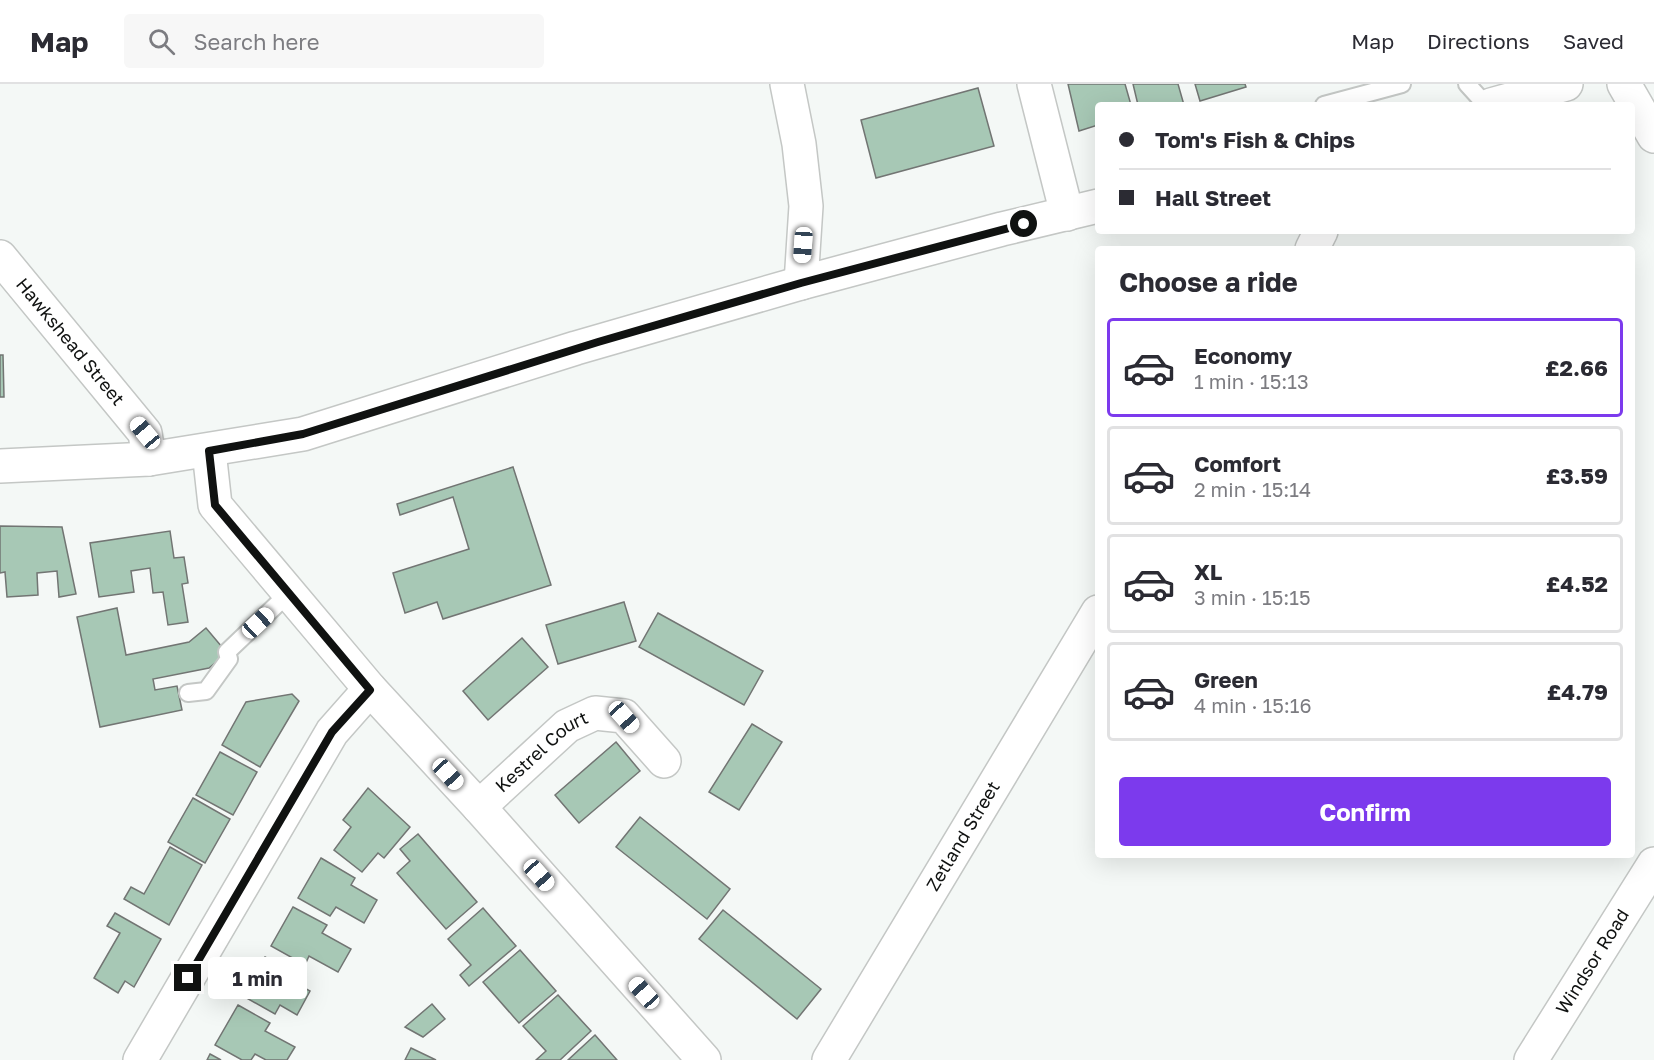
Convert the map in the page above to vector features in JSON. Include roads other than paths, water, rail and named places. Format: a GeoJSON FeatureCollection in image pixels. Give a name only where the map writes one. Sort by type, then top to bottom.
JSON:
{"type":"FeatureCollection","features":[{"type":"Feature","properties":{"kind":"street"},"geometry":{"type":"LineString","coordinates":[[787,84],[799,144],[806,207],[801,283]]}},
{"type":"Feature","properties":{"kind":"street"},"geometry":{"type":"LineString","coordinates":[[0,466],[149,459],[303,434],[576,348],[801,283],[1002,229],[1083,210],[1034,84]]}},
{"type":"Feature","properties":{"kind":"street"},"geometry":{"type":"LineString","coordinates":[[1502,102],[1566,84]]}},
{"type":"Feature","properties":{"kind":"street"},"geometry":{"type":"LineString","coordinates":[[1624,84],[1634,102]]}},
{"type":"Feature","properties":{"kind":"street"},"geometry":{"type":"LineString","coordinates":[[1635,103],[1654,136]]}},
{"type":"Feature","properties":{"kind":"street","name":"Hawkshead Street"},"geometry":{"type":"LineString","coordinates":[[0,257],[145,433],[149,459]]}},
{"type":"Feature","properties":{"kind":"street"},"geometry":{"type":"LineString","coordinates":[[209,451],[215,505],[370,690],[480,807],[704,1060]]}},
{"type":"Feature","properties":{"kind":"street","name":"Zetland Street"},"geometry":{"type":"LineString","coordinates":[[829,1060],[1095,617]]}},
{"type":"Feature","properties":{"kind":"street"},"geometry":{"type":"LineString","coordinates":[[140,1060],[332,732],[370,690]]}},
{"type":"Feature","properties":{"kind":"street","name":"Kestrel Court"},"geometry":{"type":"LineString","coordinates":[[480,807],[567,726],[594,713],[624,717],[664,761]]}},
{"type":"Feature","properties":{"kind":"street","name":"Windsor Road"},"geometry":{"type":"LineString","coordinates":[[1531,1060],[1654,864]]}},
{"type":"Feature","properties":{"kind":"lane"},"geometry":{"type":"LineString","coordinates":[[1335,102],[1402,84]]}},
{"type":"Feature","properties":{"kind":"lane"},"geometry":{"type":"LineString","coordinates":[[1467,84],[1483,102]]}},
{"type":"Feature","properties":{"kind":"lane"},"geometry":{"type":"LineString","coordinates":[[188,693],[206,690],[229,659],[227,652],[289,593]]}}]}
